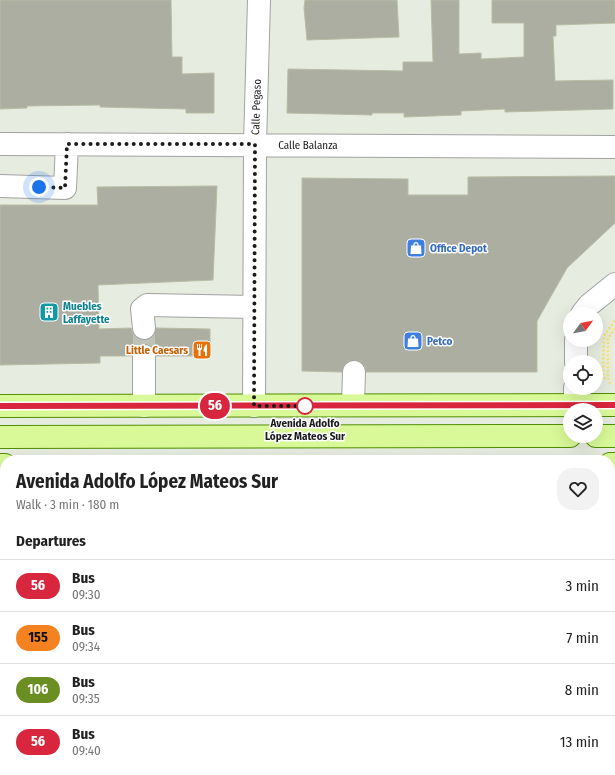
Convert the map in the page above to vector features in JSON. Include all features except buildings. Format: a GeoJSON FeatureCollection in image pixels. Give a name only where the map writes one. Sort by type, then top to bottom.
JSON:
{"type":"FeatureCollection","features":[{"type":"Feature","properties":{"kind":"main road"},"geometry":{"type":"LineString","coordinates":[[0,406],[353,405],[613,395]]}},
{"type":"Feature","properties":{"kind":"main road"},"geometry":{"type":"LineString","coordinates":[[0,426],[100,406]]}},
{"type":"Feature","properties":{"kind":"main road"},"geometry":{"type":"LineString","coordinates":[[0,437],[563,436]]}},
{"type":"Feature","properties":{"kind":"main road"},"geometry":{"type":"LineString","coordinates":[[603,436],[615,436]]}},
{"type":"Feature","properties":{"kind":"street","name":"Calle Pegaso"},"geometry":{"type":"LineString","coordinates":[[254,406],[255,144],[259,0]]}},
{"type":"Feature","properties":{"kind":"street","name":"Calle Balanza"},"geometry":{"type":"LineString","coordinates":[[0,144],[255,144],[615,147]]}},
{"type":"Feature","properties":{"kind":"street"},"geometry":{"type":"LineString","coordinates":[[0,186],[65,188],[67,144]]}},
{"type":"Feature","properties":{"kind":"street"},"geometry":{"type":"LineString","coordinates":[[587,307],[615,284]]}},
{"type":"Feature","properties":{"kind":"street"},"geometry":{"type":"LineString","coordinates":[[144,328],[142,309],[147,305],[254,307]]}},
{"type":"Feature","properties":{"kind":"street"},"geometry":{"type":"LineString","coordinates":[[144,356],[144,406]]}},
{"type":"Feature","properties":{"kind":"street"},"geometry":{"type":"LineString","coordinates":[[353,405],[354,372]]}},
{"type":"Feature","properties":{"kind":"path"},"geometry":{"type":"LineString","coordinates":[[605,379],[603,376],[604,336],[615,320]]}},
{"type":"Feature","properties":{"kind":"path"},"geometry":{"type":"LineString","coordinates":[[613,395],[608,378],[608,339],[615,328]]}},
{"type":"Feature","properties":{"kind":"tunnel"},"geometry":{"type":"LineString","coordinates":[[144,328],[144,356]]}},
{"type":"Feature","properties":{"kind":"bus line","name":"56"},"geometry":{"type":"LineString","coordinates":[[0,406],[615,405]]}},
{"type":"Feature","properties":{"kind":"place","name":"Office Depot"},"geometry":{"type":"Point","coordinates":[416,248]}},
{"type":"Feature","properties":{"kind":"place","name":"Muebles Laffayette"},"geometry":{"type":"Point","coordinates":[49,312]}},
{"type":"Feature","properties":{"kind":"place","name":"Petco"},"geometry":{"type":"Point","coordinates":[413,341]}},
{"type":"Feature","properties":{"kind":"place","name":"Little Caesars"},"geometry":{"type":"Point","coordinates":[202,350]}},
{"type":"Feature","properties":{"kind":"place","name":"Avenida Adolfo López Mateos Sur"},"geometry":{"type":"Point","coordinates":[305,406]}},
{"type":"Feature","properties":{"kind":"route"},"geometry":{"type":"LineString","coordinates":[[39,187],[65,188],[67,144],[255,144],[254,406],[311,406],[305,406]]}}]}
